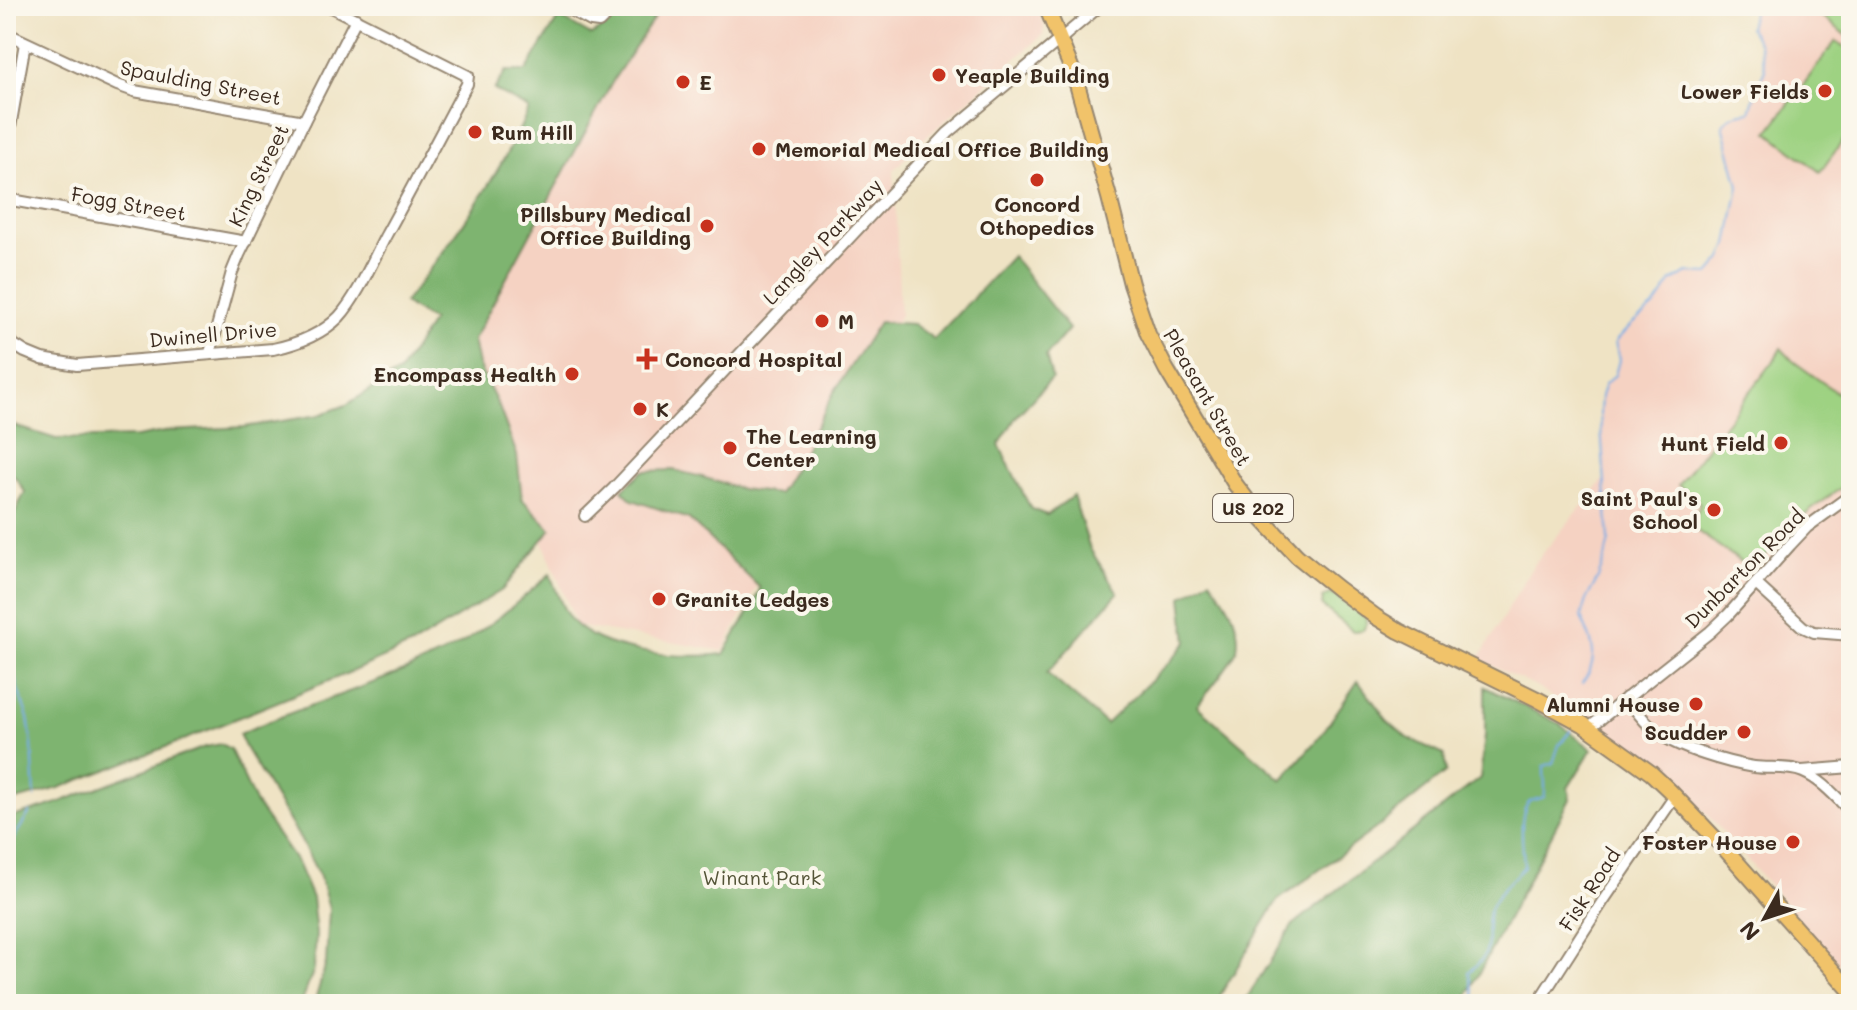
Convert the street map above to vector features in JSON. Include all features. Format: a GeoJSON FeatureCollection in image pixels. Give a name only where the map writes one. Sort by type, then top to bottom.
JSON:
{"type":"FeatureCollection","features":[{"type":"Feature","properties":{"kind":"main road","name":"Pleasant Street"},"geometry":{"type":"LineString","coordinates":[[1046,6],[1075,77],[1131,284],[1148,334],[1247,501],[1297,556],[1376,617],[1589,728]]}},
{"type":"Feature","properties":{"kind":"main road","name":"US 202"},"geometry":{"type":"LineString","coordinates":[[1589,728],[1651,773],[1675,796],[1851,991]]}},
{"type":"Feature","properties":{"kind":"street"},"geometry":{"type":"LineString","coordinates":[[329,6],[356,19]]}},
{"type":"Feature","properties":{"kind":"street"},"geometry":{"type":"LineString","coordinates":[[563,6],[599,22],[610,6]]}},
{"type":"Feature","properties":{"kind":"street","name":"Langley Parkway"},"geometry":{"type":"LineString","coordinates":[[585,516],[948,133],[1100,6]]}},
{"type":"Feature","properties":{"kind":"street","name":"Dwinell Drive"},"geometry":{"type":"LineString","coordinates":[[6,340],[42,359],[77,365],[273,349],[307,339],[337,319],[348,306],[378,251],[467,84],[468,76],[356,19]]}},
{"type":"Feature","properties":{"kind":"street","name":"King Street"},"geometry":{"type":"LineString","coordinates":[[210,353],[232,272],[356,19]]}},
{"type":"Feature","properties":{"kind":"street","name":"Spaulding Street"},"geometry":{"type":"LineString","coordinates":[[6,33],[100,79],[134,91],[304,121]]}},
{"type":"Feature","properties":{"kind":"street"},"geometry":{"type":"LineString","coordinates":[[6,150],[25,43]]}},
{"type":"Feature","properties":{"kind":"street","name":"Fogg Street"},"geometry":{"type":"LineString","coordinates":[[6,199],[246,242]]}},
{"type":"Feature","properties":{"kind":"street","name":"Dunbarton Road"},"geometry":{"type":"LineString","coordinates":[[1589,728],[1710,632],[1808,527],[1851,495]]}},
{"type":"Feature","properties":{"kind":"street"},"geometry":{"type":"LineString","coordinates":[[1756,584],[1803,627],[1814,632],[1851,635]]}},
{"type":"Feature","properties":{"kind":"street"},"geometry":{"type":"LineString","coordinates":[[1626,698],[1652,728],[1668,739],[1753,767],[1802,771],[1851,767]]}},
{"type":"Feature","properties":{"kind":"street"},"geometry":{"type":"LineString","coordinates":[[1802,771],[1829,789],[1851,812]]}},
{"type":"Feature","properties":{"kind":"street","name":"Fisk Road"},"geometry":{"type":"LineString","coordinates":[[1537,1004],[1600,904],[1675,796]]}},
{"type":"Feature","properties":{"kind":"shaded area","name":"Concord Hospital"},"geometry":{"type":"Polygon","coordinates":[[[613,6],[1036,6],[1044,25],[1043,35],[915,147],[894,170],[900,315],[723,651],[577,626],[487,404],[392,404],[613,6]]]}},
{"type":"Feature","properties":{"kind":"shaded area","name":"Saint Paul's School"},"geometry":{"type":"Polygon","coordinates":[[[1754,6],[1851,6],[1851,978],[1706,813],[1657,767],[1536,687],[1479,659],[1534,564],[1605,478],[1601,396],[1605,384],[1615,375],[1619,360],[1615,342],[1655,306],[1672,281],[1688,273],[1709,274],[1727,254],[1739,186],[1723,125],[1737,113],[1750,112],[1765,69],[1759,44],[1749,28],[1754,6]]]}},
{"type":"Feature","properties":{"kind":"green space"},"geometry":{"type":"Polygon","coordinates":[[[619,6],[662,6],[614,79],[473,340],[478,365],[499,407],[517,455],[522,499],[551,529],[502,590],[414,644],[171,745],[59,788],[6,803],[6,530],[25,492],[16,478],[6,472],[6,423],[56,439],[136,437],[170,431],[244,427],[319,415],[346,405],[400,371],[432,321],[404,303],[473,209],[529,109],[494,90],[506,71],[526,71],[559,17],[591,35],[609,24],[619,6]]]}},
{"type":"Feature","properties":{"kind":"green space","name":"Lower Fields"},"geometry":{"type":"Polygon","coordinates":[[[1809,6],[1851,6],[1851,39],[1809,6]]]}},
{"type":"Feature","properties":{"kind":"green space","name":"Lower Fields"},"geometry":{"type":"Polygon","coordinates":[[[1836,41],[1851,53],[1851,130],[1820,172],[1768,132],[1836,41]]]}},
{"type":"Feature","properties":{"kind":"green space","name":"Winant Park"},"geometry":{"type":"Polygon","coordinates":[[[1012,256],[1069,329],[1046,356],[1052,378],[1016,417],[999,445],[1031,509],[1047,515],[1073,496],[1090,549],[1118,593],[1047,673],[1106,724],[1187,642],[1182,597],[1210,579],[1235,620],[1237,649],[1226,669],[1197,706],[1282,780],[1321,735],[1358,681],[1387,720],[1406,737],[1444,755],[1446,772],[1277,901],[1215,1004],[314,1004],[326,963],[329,909],[320,877],[239,734],[401,672],[447,651],[493,622],[550,574],[571,620],[601,640],[643,652],[687,656],[724,654],[760,588],[689,519],[632,500],[622,490],[643,471],[673,470],[741,489],[778,494],[834,392],[879,322],[913,324],[934,339],[1012,256]]]}},
{"type":"Feature","properties":{"kind":"green space","name":"Hunt Field"},"geometry":{"type":"Polygon","coordinates":[[[1781,348],[1793,361],[1851,403],[1851,482],[1805,515],[1760,561],[1743,563],[1693,528],[1700,503],[1678,485],[1781,348]]]}},
{"type":"Feature","properties":{"kind":"green space"},"geometry":{"type":"Polygon","coordinates":[[[1330,594],[1366,618],[1363,630],[1353,631],[1322,606],[1323,598],[1330,594]]]}},
{"type":"Feature","properties":{"kind":"green space"},"geometry":{"type":"Polygon","coordinates":[[[1485,687],[1558,723],[1592,749],[1568,788],[1570,799],[1463,1004],[1243,1004],[1293,925],[1480,778],[1485,735],[1485,687]]]}},
{"type":"Feature","properties":{"kind":"green space"},"geometry":{"type":"Polygon","coordinates":[[[221,744],[230,749],[256,804],[298,865],[312,898],[316,934],[314,969],[301,1004],[6,1004],[6,819],[52,805],[205,747],[221,744]]]}},
{"type":"Feature","properties":{"kind":"waterway"},"geometry":{"type":"LineString","coordinates":[[1582,683],[1588,675],[1593,650],[1581,617],[1598,578],[1609,539],[1601,396],[1605,384],[1615,375],[1619,360],[1615,342],[1655,306],[1672,281],[1688,273],[1709,274],[1722,259],[1728,245],[1739,186],[1723,125],[1731,117],[1750,112],[1765,69],[1759,44],[1749,28],[1754,6]]}},
{"type":"Feature","properties":{"kind":"waterway"},"geometry":{"type":"LineString","coordinates":[[6,641],[28,718],[35,798]]}},
{"type":"Feature","properties":{"kind":"waterway"},"geometry":{"type":"LineString","coordinates":[[1474,1004],[1469,972],[1486,952],[1491,907],[1501,891],[1524,867],[1522,832],[1526,806],[1544,797],[1544,766],[1553,763],[1559,745],[1572,729]]}},
{"type":"Feature","properties":{"kind":"waterway"},"geometry":{"type":"LineString","coordinates":[[6,851],[30,812]]}},
{"type":"Feature","properties":{"kind":"place","name":"Yeaple Building"},"geometry":{"type":"Point","coordinates":[939,75]}},
{"type":"Feature","properties":{"kind":"place","name":"E"},"geometry":{"type":"Point","coordinates":[683,82]}},
{"type":"Feature","properties":{"kind":"place","name":"Lower Fields"},"geometry":{"type":"Point","coordinates":[1825,91]}},
{"type":"Feature","properties":{"kind":"place","name":"Rum Hill"},"geometry":{"type":"Point","coordinates":[475,132]}},
{"type":"Feature","properties":{"kind":"place","name":"Memorial Medical Office Building"},"geometry":{"type":"Point","coordinates":[759,149]}},
{"type":"Feature","properties":{"kind":"place","name":"Concord Othopedics"},"geometry":{"type":"Point","coordinates":[1037,180]}},
{"type":"Feature","properties":{"kind":"place","name":"Pillsbury Medical Office Building"},"geometry":{"type":"Point","coordinates":[707,226]}},
{"type":"Feature","properties":{"kind":"place","name":"M"},"geometry":{"type":"Point","coordinates":[822,321]}},
{"type":"Feature","properties":{"kind":"place","name":"Concord Hospital"},"geometry":{"type":"Point","coordinates":[647,359]}},
{"type":"Feature","properties":{"kind":"place","name":"Encompass Health"},"geometry":{"type":"Point","coordinates":[572,374]}},
{"type":"Feature","properties":{"kind":"place","name":"K"},"geometry":{"type":"Point","coordinates":[640,409]}},
{"type":"Feature","properties":{"kind":"place","name":"Hunt Field"},"geometry":{"type":"Point","coordinates":[1781,443]}},
{"type":"Feature","properties":{"kind":"place","name":"The Learning Center"},"geometry":{"type":"Point","coordinates":[730,448]}},
{"type":"Feature","properties":{"kind":"place","name":"Saint Paul's School"},"geometry":{"type":"Point","coordinates":[1714,510]}},
{"type":"Feature","properties":{"kind":"place","name":"Granite Ledges"},"geometry":{"type":"Point","coordinates":[659,599]}},
{"type":"Feature","properties":{"kind":"place","name":"Alumni House"},"geometry":{"type":"Point","coordinates":[1696,704]}},
{"type":"Feature","properties":{"kind":"place","name":"Scudder"},"geometry":{"type":"Point","coordinates":[1744,732]}},
{"type":"Feature","properties":{"kind":"place","name":"Foster House"},"geometry":{"type":"Point","coordinates":[1793,842]}}]}
